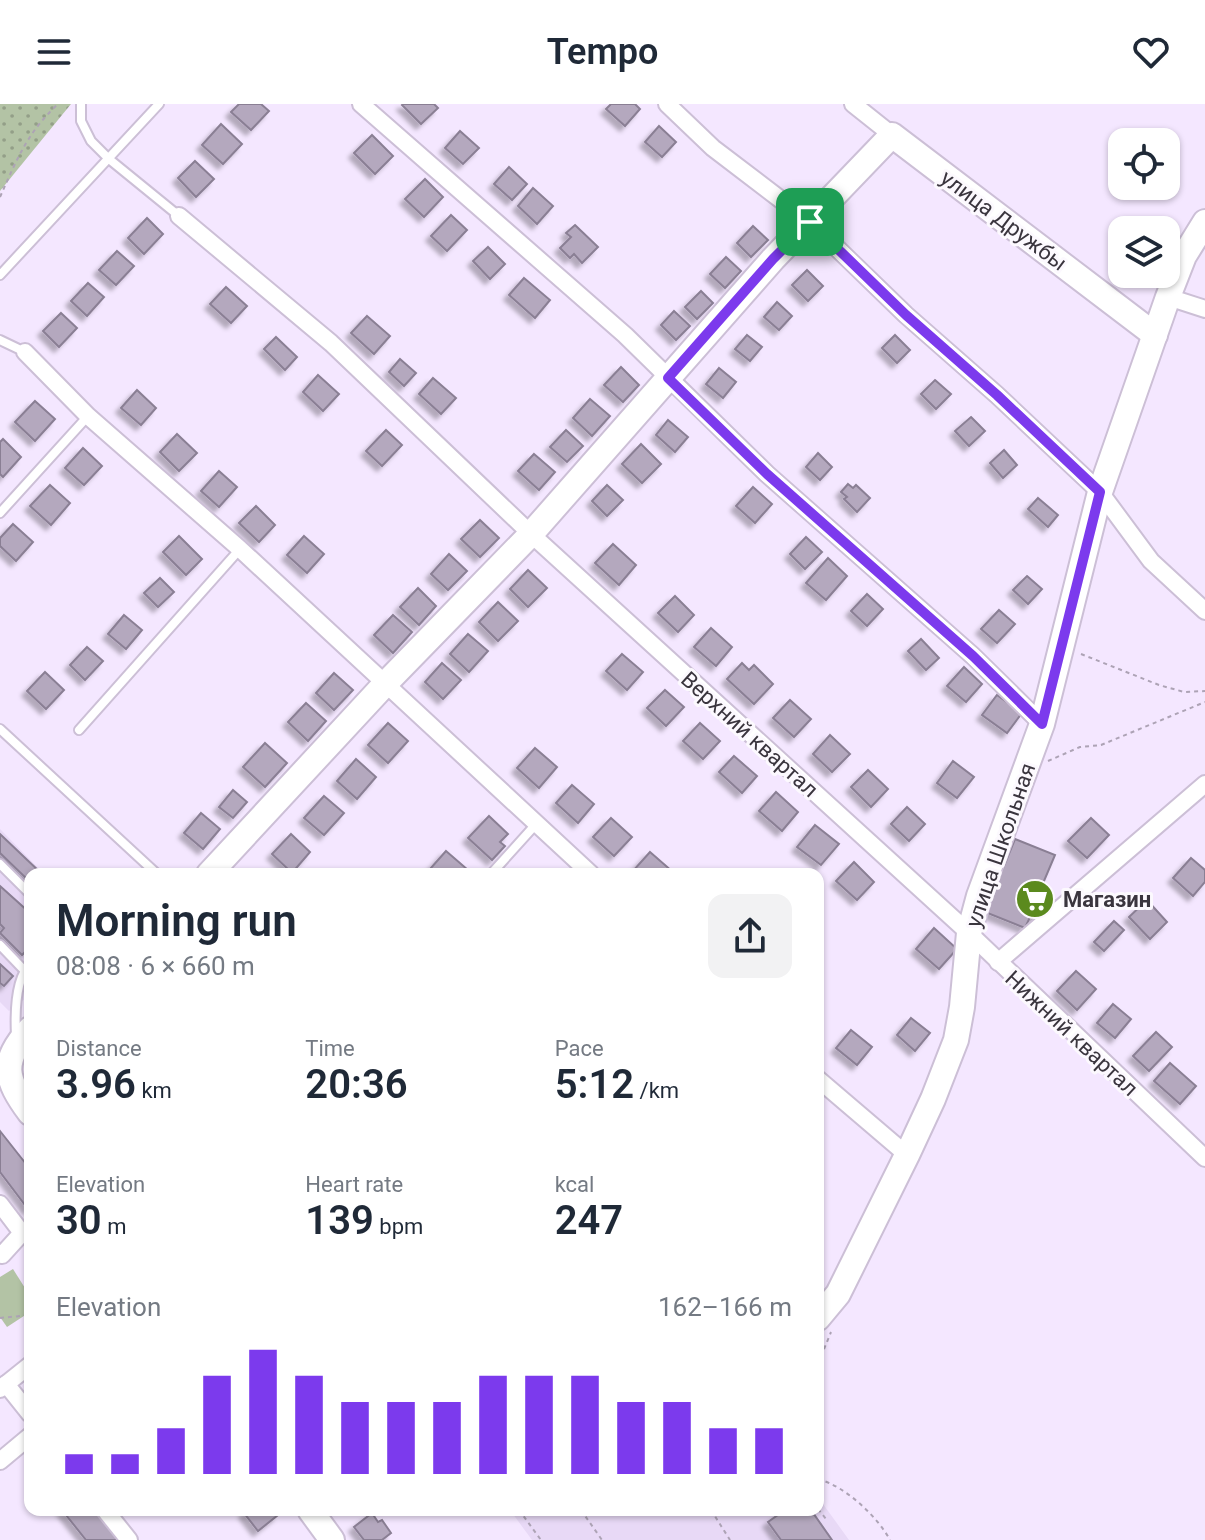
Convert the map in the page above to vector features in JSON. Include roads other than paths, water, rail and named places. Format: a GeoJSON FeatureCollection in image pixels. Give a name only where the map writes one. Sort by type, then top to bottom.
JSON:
{"type":"FeatureCollection","features":[{"type":"Feature","properties":{"kind":"main road"},"geometry":{"type":"LineString","coordinates":[[215,868],[386,683],[531,534],[773,259],[892,135]]}},
{"type":"Feature","properties":{"kind":"main road","name":"улица Дружбы"},"geometry":{"type":"LineString","coordinates":[[892,135],[1155,335]]}},
{"type":"Feature","properties":{"kind":"main road","name":"улица Школьная"},"geometry":{"type":"LineString","coordinates":[[824,1311],[838,1294],[907,1155],[956,1040],[969,933],[979,896],[1042,724],[1100,492],[1168,297],[1184,256],[1205,222]]}},
{"type":"Feature","properties":{"kind":"main road"},"geometry":{"type":"LineString","coordinates":[[23,1035],[2,1061],[9,1084],[24,1105]]}},
{"type":"Feature","properties":{"kind":"main road"},"geometry":{"type":"LineString","coordinates":[[314,1516],[332,1540]]}},
{"type":"Feature","properties":{"kind":"street"},"geometry":{"type":"LineString","coordinates":[[361,104],[625,335],[767,474],[973,656],[1042,724]]}},
{"type":"Feature","properties":{"kind":"street"},"geometry":{"type":"LineString","coordinates":[[667,104],[713,148],[810,222],[906,315],[1100,492],[1151,561],[1205,611]]}},
{"type":"Feature","properties":{"kind":"street","name":"улица Дружбы"},"geometry":{"type":"LineString","coordinates":[[853,104],[892,135]]}},
{"type":"Feature","properties":{"kind":"street","name":"Верхний квартал"},"geometry":{"type":"LineString","coordinates":[[179,216],[331,343],[531,534],[998,962]]}},
{"type":"Feature","properties":{"kind":"street"},"geometry":{"type":"LineString","coordinates":[[1168,297],[1205,309]]}},
{"type":"Feature","properties":{"kind":"street"},"geometry":{"type":"LineString","coordinates":[[25,352],[88,416],[240,549],[585,868]]}},
{"type":"Feature","properties":{"kind":"street","name":"Нижний квартал"},"geometry":{"type":"LineString","coordinates":[[1205,784],[998,962],[1205,1158]]}},
{"type":"Feature","properties":{"kind":"street"},"geometry":{"type":"LineString","coordinates":[[824,1084],[907,1155]]}},
{"type":"Feature","properties":{"kind":"street"},"geometry":{"type":"LineString","coordinates":[[0,1204],[24,1231]]}},
{"type":"Feature","properties":{"kind":"street"},"geometry":{"type":"LineString","coordinates":[[1,1255],[24,1236]]}},
{"type":"Feature","properties":{"kind":"street"},"geometry":{"type":"LineString","coordinates":[[24,1370],[3,1387],[24,1408]]}},
{"type":"Feature","properties":{"kind":"street"},"geometry":{"type":"LineString","coordinates":[[0,1461],[24,1441]]}},
{"type":"Feature","properties":{"kind":"street"},"geometry":{"type":"LineString","coordinates":[[110,1516],[129,1540]]}},
{"type":"Feature","properties":{"kind":"lane"},"geometry":{"type":"LineString","coordinates":[[81,104],[81,121],[91,141],[179,216]]}},
{"type":"Feature","properties":{"kind":"lane"},"geometry":{"type":"LineString","coordinates":[[0,275],[159,104]]}},
{"type":"Feature","properties":{"kind":"lane"},"geometry":{"type":"LineString","coordinates":[[0,340],[25,352]]}},
{"type":"Feature","properties":{"kind":"lane"},"geometry":{"type":"LineString","coordinates":[[0,513],[88,416]]}},
{"type":"Feature","properties":{"kind":"lane"},"geometry":{"type":"LineString","coordinates":[[79,730],[240,549]]}},
{"type":"Feature","properties":{"kind":"lane"},"geometry":{"type":"LineString","coordinates":[[0,729],[151,868]]}},
{"type":"Feature","properties":{"kind":"lane"},"geometry":{"type":"LineString","coordinates":[[496,868],[537,823]]}},
{"type":"Feature","properties":{"kind":"lane"},"geometry":{"type":"LineString","coordinates":[[0,864],[24,888]]}},
{"type":"Feature","properties":{"kind":"lane"},"geometry":{"type":"LineString","coordinates":[[0,945],[24,965]]}},
{"type":"Feature","properties":{"kind":"lane"},"geometry":{"type":"LineString","coordinates":[[23,1035],[15,1011],[24,978]]}},
{"type":"Feature","properties":{"kind":"place","name":"Магазин"},"geometry":{"type":"Point","coordinates":[1035,899]}}]}
